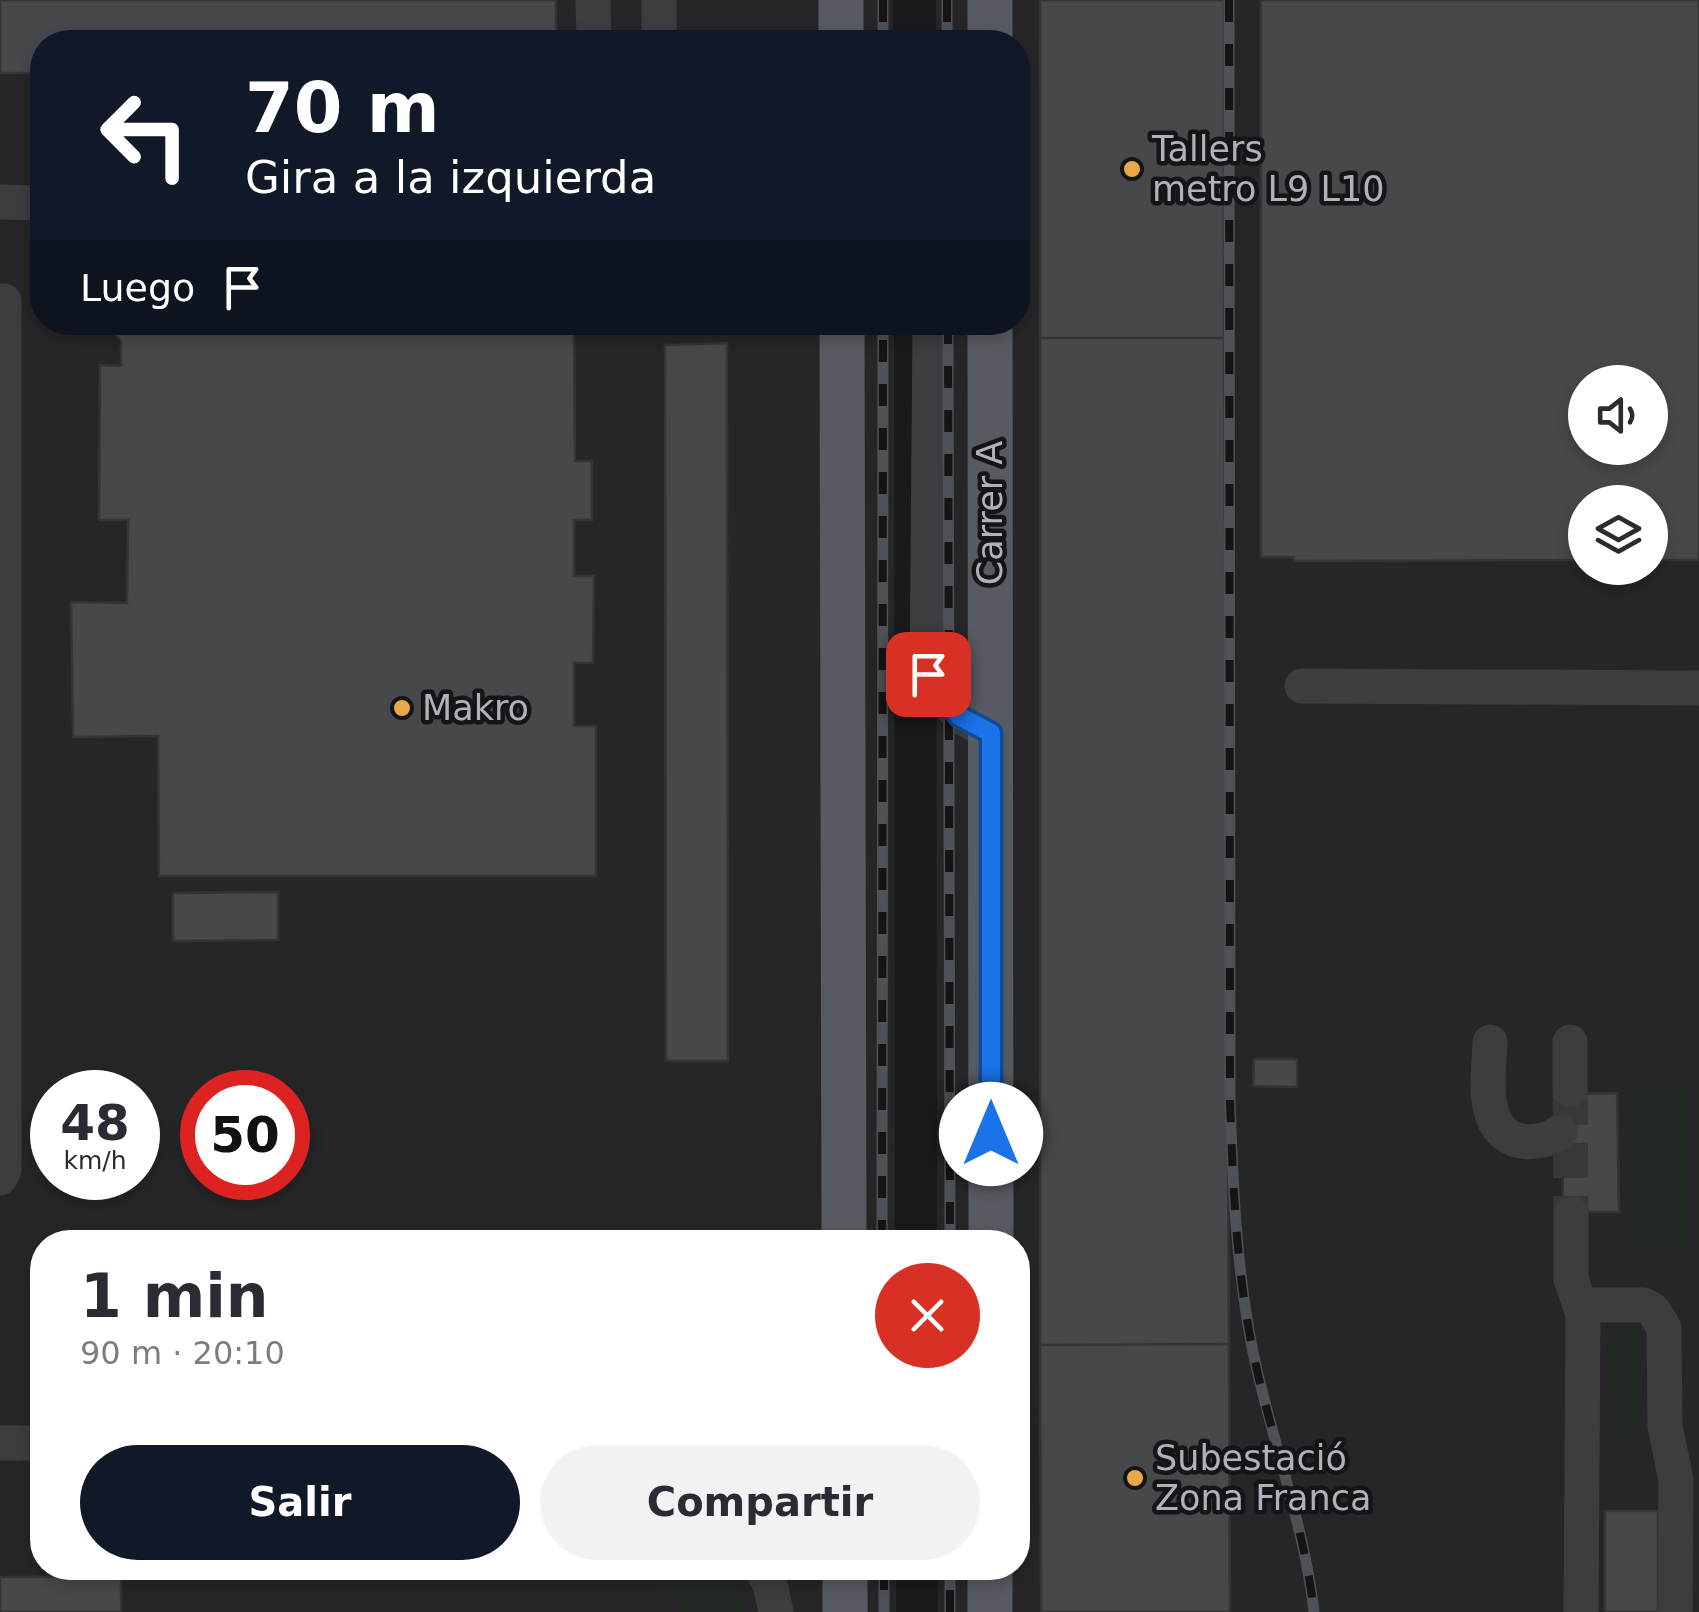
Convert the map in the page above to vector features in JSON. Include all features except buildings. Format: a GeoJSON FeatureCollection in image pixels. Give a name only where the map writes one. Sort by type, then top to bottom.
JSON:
{"type":"FeatureCollection","features":[{"type":"Feature","properties":{"kind":"main road"},"geometry":{"type":"LineString","coordinates":[[841,0],[842,30]]}},
{"type":"Feature","properties":{"kind":"main road"},"geometry":{"type":"LineString","coordinates":[[990,0],[990,30]]}},
{"type":"Feature","properties":{"kind":"main road"},"geometry":{"type":"LineString","coordinates":[[842,335],[844,1230]]}},
{"type":"Feature","properties":{"kind":"main road","name":"Carrer A"},"geometry":{"type":"LineString","coordinates":[[990,335],[990,1230]]}},
{"type":"Feature","properties":{"kind":"main road"},"geometry":{"type":"LineString","coordinates":[[990,1580],[990,1612]]}},
{"type":"Feature","properties":{"kind":"street"},"geometry":{"type":"LineString","coordinates":[[593,0],[594,30]]}},
{"type":"Feature","properties":{"kind":"street"},"geometry":{"type":"LineString","coordinates":[[659,30],[660,0]]}},
{"type":"Feature","properties":{"kind":"street"},"geometry":{"type":"LineString","coordinates":[[0,202],[30,203]]}},
{"type":"Feature","properties":{"kind":"street"},"geometry":{"type":"LineString","coordinates":[[0,301],[4,301],[4,1170],[0,1178]]}},
{"type":"Feature","properties":{"kind":"street"},"geometry":{"type":"LineString","coordinates":[[930,335],[928,674],[959,716],[991,733]]}},
{"type":"Feature","properties":{"kind":"street"},"geometry":{"type":"LineString","coordinates":[[1302,686],[1699,688]]}},
{"type":"Feature","properties":{"kind":"street"},"geometry":{"type":"LineString","coordinates":[[1490,1042],[1488,1101],[1499,1128],[1523,1142],[1539,1141],[1560,1132]]}},
{"type":"Feature","properties":{"kind":"street"},"geometry":{"type":"LineString","coordinates":[[1580,1042],[1580,1090]]}},
{"type":"Feature","properties":{"kind":"street"},"geometry":{"type":"LineString","coordinates":[[1581,1214],[1571,1279],[1596,1308],[1581,1612]]}},
{"type":"Feature","properties":{"kind":"street"},"geometry":{"type":"LineString","coordinates":[[1596,1308],[1644,1305],[1653,1310],[1664,1328],[1666,1426],[1676,1480],[1676,1612]]}},
{"type":"Feature","properties":{"kind":"street"},"geometry":{"type":"LineString","coordinates":[[0,1443],[30,1443]]}},
{"type":"Feature","properties":{"kind":"street"},"geometry":{"type":"LineString","coordinates":[[768,1580],[776,1612]]}},
{"type":"Feature","properties":{"kind":"shaded area","name":"Makro"},"geometry":{"type":"Polygon","coordinates":[[[0,0],[893,0],[893,30],[30,30],[30,335],[894,335],[895,1230],[30,1230],[30,1580],[896,1580],[896,1612],[0,1612],[0,0]]]}},
{"type":"Feature","properties":{"kind":"shaded area"},"geometry":{"type":"Polygon","coordinates":[[[936,0],[1699,0],[1699,1612],[938,1612],[938,1580],[1030,1580],[1030,1230],[937,1230],[936,335],[1030,335],[1030,30],[936,30],[936,0]]]}},
{"type":"Feature","properties":{"kind":"shaded area"},"geometry":{"type":"Polygon","coordinates":[[[1686,1090],[1687,1249],[1634,1250],[1633,1091],[1686,1090]]]}},
{"type":"Feature","properties":{"kind":"shaded area"},"geometry":{"type":"Polygon","coordinates":[[[1621,1322],[1631,1322],[1641,1336],[1641,1418],[1631,1433],[1617,1428],[1614,1419],[1612,1339],[1621,1322]]]}},
{"type":"Feature","properties":{"kind":"shaded area"},"geometry":{"type":"Polygon","coordinates":[[[653,1580],[730,1580],[743,1612],[686,1612],[653,1580]]]}},
{"type":"Feature","properties":{"kind":"tunnel"},"geometry":{"type":"LineString","coordinates":[[1570,1090],[1571,1214]]}},
{"type":"Feature","properties":{"kind":"railway"},"geometry":{"type":"LineString","coordinates":[[883,0],[883,30]]}},
{"type":"Feature","properties":{"kind":"railway"},"geometry":{"type":"LineString","coordinates":[[947,0],[947,30]]}},
{"type":"Feature","properties":{"kind":"railway"},"geometry":{"type":"LineString","coordinates":[[1229,0],[1230,1101],[1234,1196],[1253,1352],[1303,1546],[1314,1612]]}},
{"type":"Feature","properties":{"kind":"railway"},"geometry":{"type":"LineString","coordinates":[[882,1230],[883,335]]}},
{"type":"Feature","properties":{"kind":"railway"},"geometry":{"type":"LineString","coordinates":[[948,335],[950,1230]]}},
{"type":"Feature","properties":{"kind":"railway"},"geometry":{"type":"LineString","coordinates":[[884,1580],[884,1612]]}},
{"type":"Feature","properties":{"kind":"railway"},"geometry":{"type":"LineString","coordinates":[[950,1580],[950,1612]]}},
{"type":"Feature","properties":{"kind":"place","name":"Tallers metro L9 L10"},"geometry":{"type":"Point","coordinates":[1132,169]}},
{"type":"Feature","properties":{"kind":"place","name":"Makro"},"geometry":{"type":"Point","coordinates":[402,708]}},
{"type":"Feature","properties":{"kind":"place","name":"Subestació Zona Franca"},"geometry":{"type":"Point","coordinates":[1135,1478]}},
{"type":"Feature","properties":{"kind":"route"},"geometry":{"type":"LineString","coordinates":[[928,674],[959,716],[991,733],[991,1134]]}}]}
